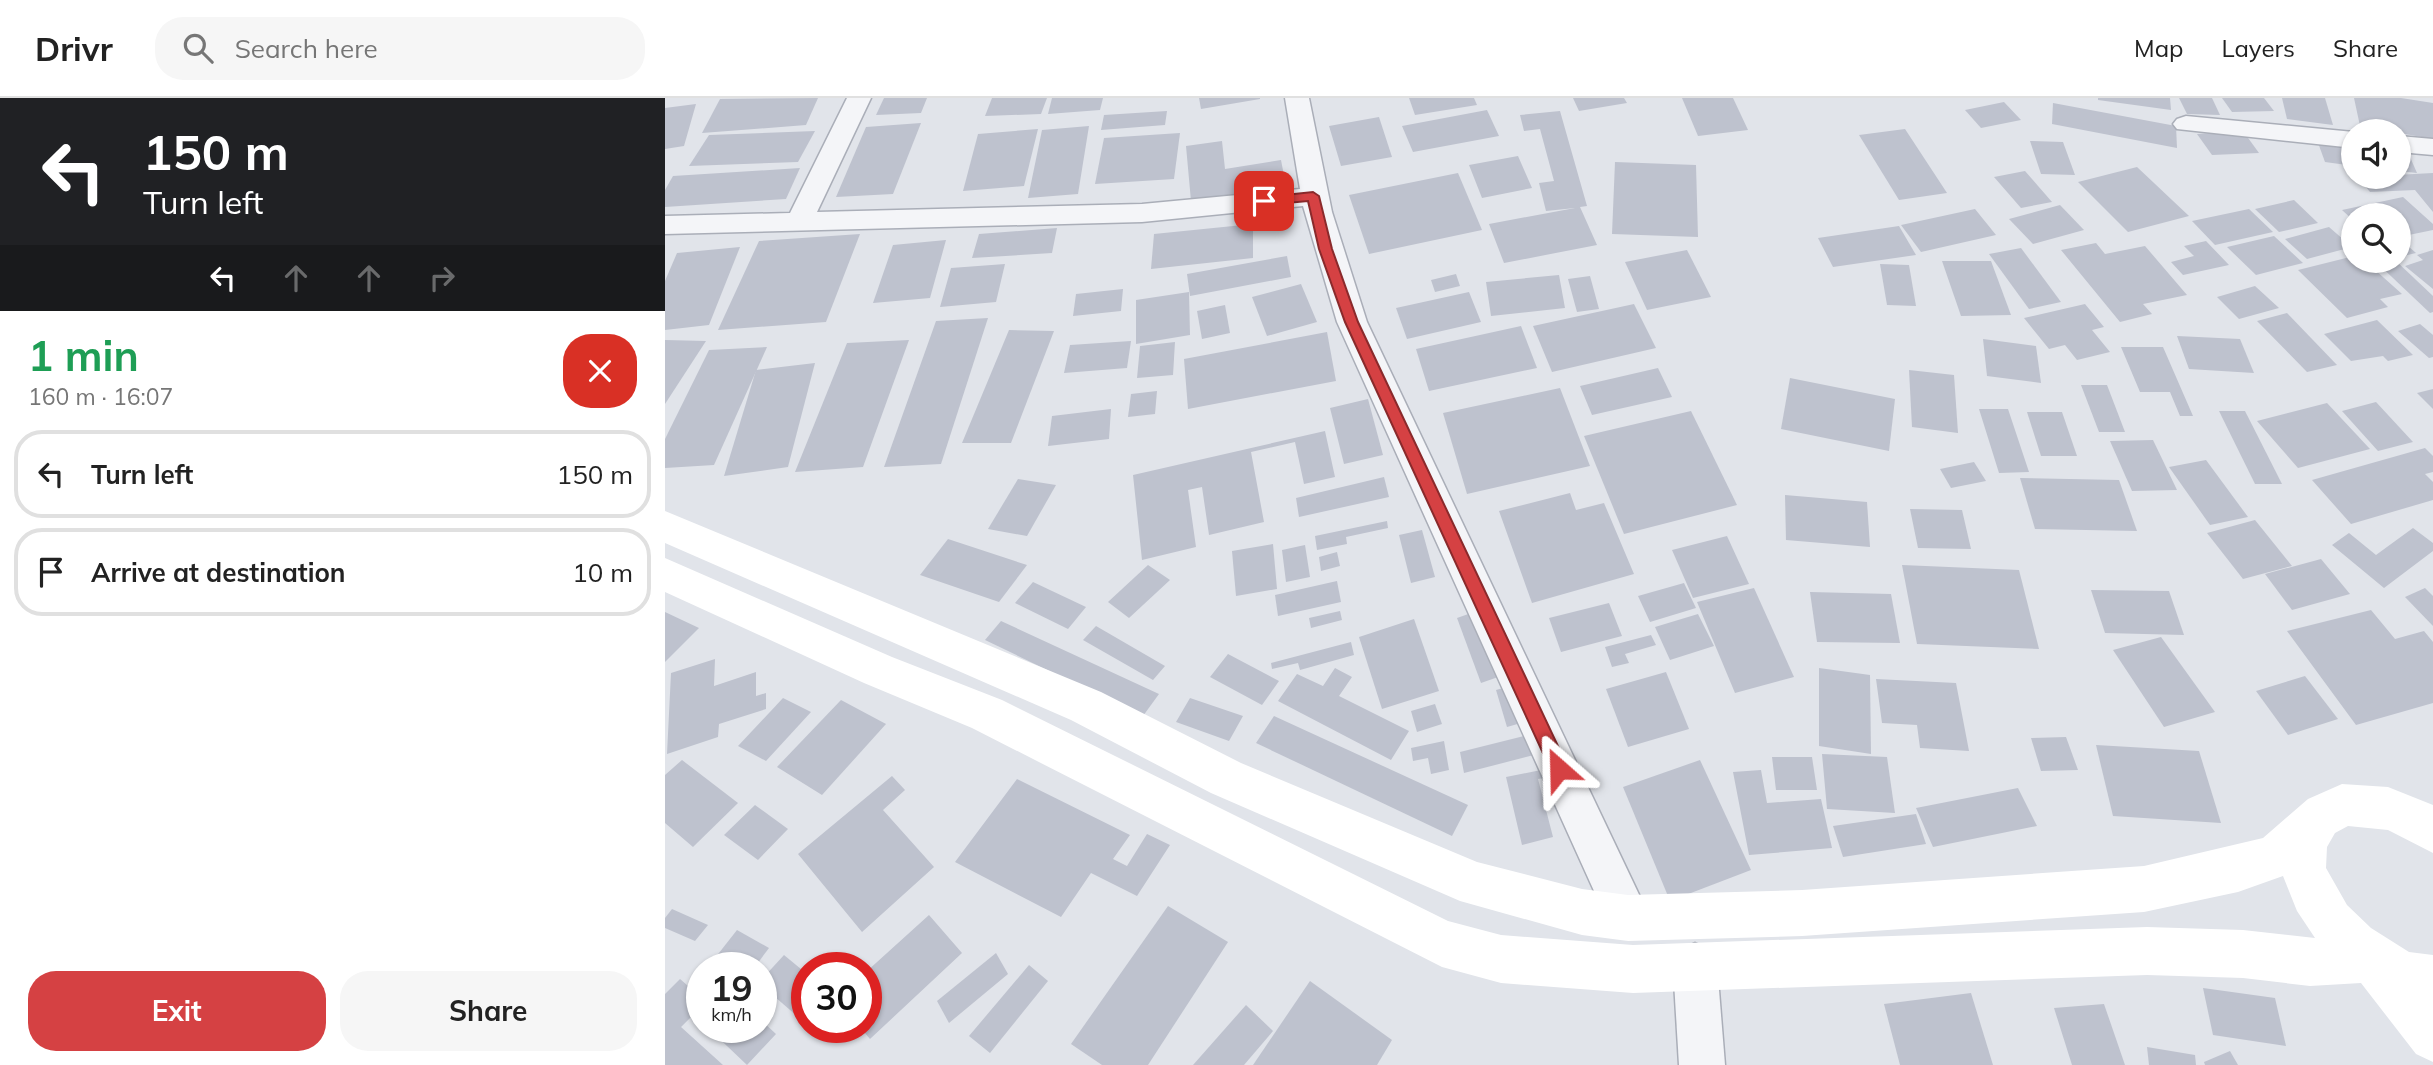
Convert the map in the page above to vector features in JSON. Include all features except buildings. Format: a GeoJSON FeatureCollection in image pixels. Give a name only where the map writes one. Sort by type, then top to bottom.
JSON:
{"type":"FeatureCollection","features":[{"type":"Feature","properties":{"kind":"main road"},"geometry":{"type":"LineString","coordinates":[[665,526],[1086,706],[1226,778],[1476,885],[1582,912],[1628,918],[1802,913],[2144,889],[2238,869],[2277,856],[2326,811],[2346,804],[2420,801],[2433,797]]}},
{"type":"Feature","properties":{"kind":"main road"},"geometry":{"type":"LineString","coordinates":[[665,574],[878,670],[987,715],[1441,943],[1501,959],[1560,966],[1633,969],[2147,951],[2243,954],[2310,962],[2372,959]]}},
{"type":"Feature","properties":{"kind":"main road"},"geometry":{"type":"LineString","coordinates":[[2371,804],[2400,812],[2433,831]]}},
{"type":"Feature","properties":{"kind":"main road"},"geometry":{"type":"LineString","coordinates":[[2311,825],[2303,848],[2306,876],[2315,896],[2342,935],[2372,959],[2400,973],[2433,979]]}},
{"type":"Feature","properties":{"kind":"main road"},"geometry":{"type":"LineString","coordinates":[[2372,959],[2433,1037]]}},
{"type":"Feature","properties":{"kind":"street"},"geometry":{"type":"LineString","coordinates":[[799,222],[859,98]]}},
{"type":"Feature","properties":{"kind":"street"},"geometry":{"type":"LineString","coordinates":[[1297,98],[1313,196],[1326,249],[1352,322],[1628,918]]}},
{"type":"Feature","properties":{"kind":"street"},"geometry":{"type":"LineString","coordinates":[[2186,124],[2341,139]]}},
{"type":"Feature","properties":{"kind":"street"},"geometry":{"type":"LineString","coordinates":[[2411,145],[2433,147]]}},
{"type":"Feature","properties":{"kind":"street"},"geometry":{"type":"LineString","coordinates":[[665,225],[1142,213],[1313,196]]}},
{"type":"Feature","properties":{"kind":"street"},"geometry":{"type":"LineString","coordinates":[[1695,965],[1702,1065]]}},
{"type":"Feature","properties":{"kind":"route"},"geometry":{"type":"LineString","coordinates":[[1264,201],[1313,196],[1326,249],[1352,322],[1559,769]]}}]}
